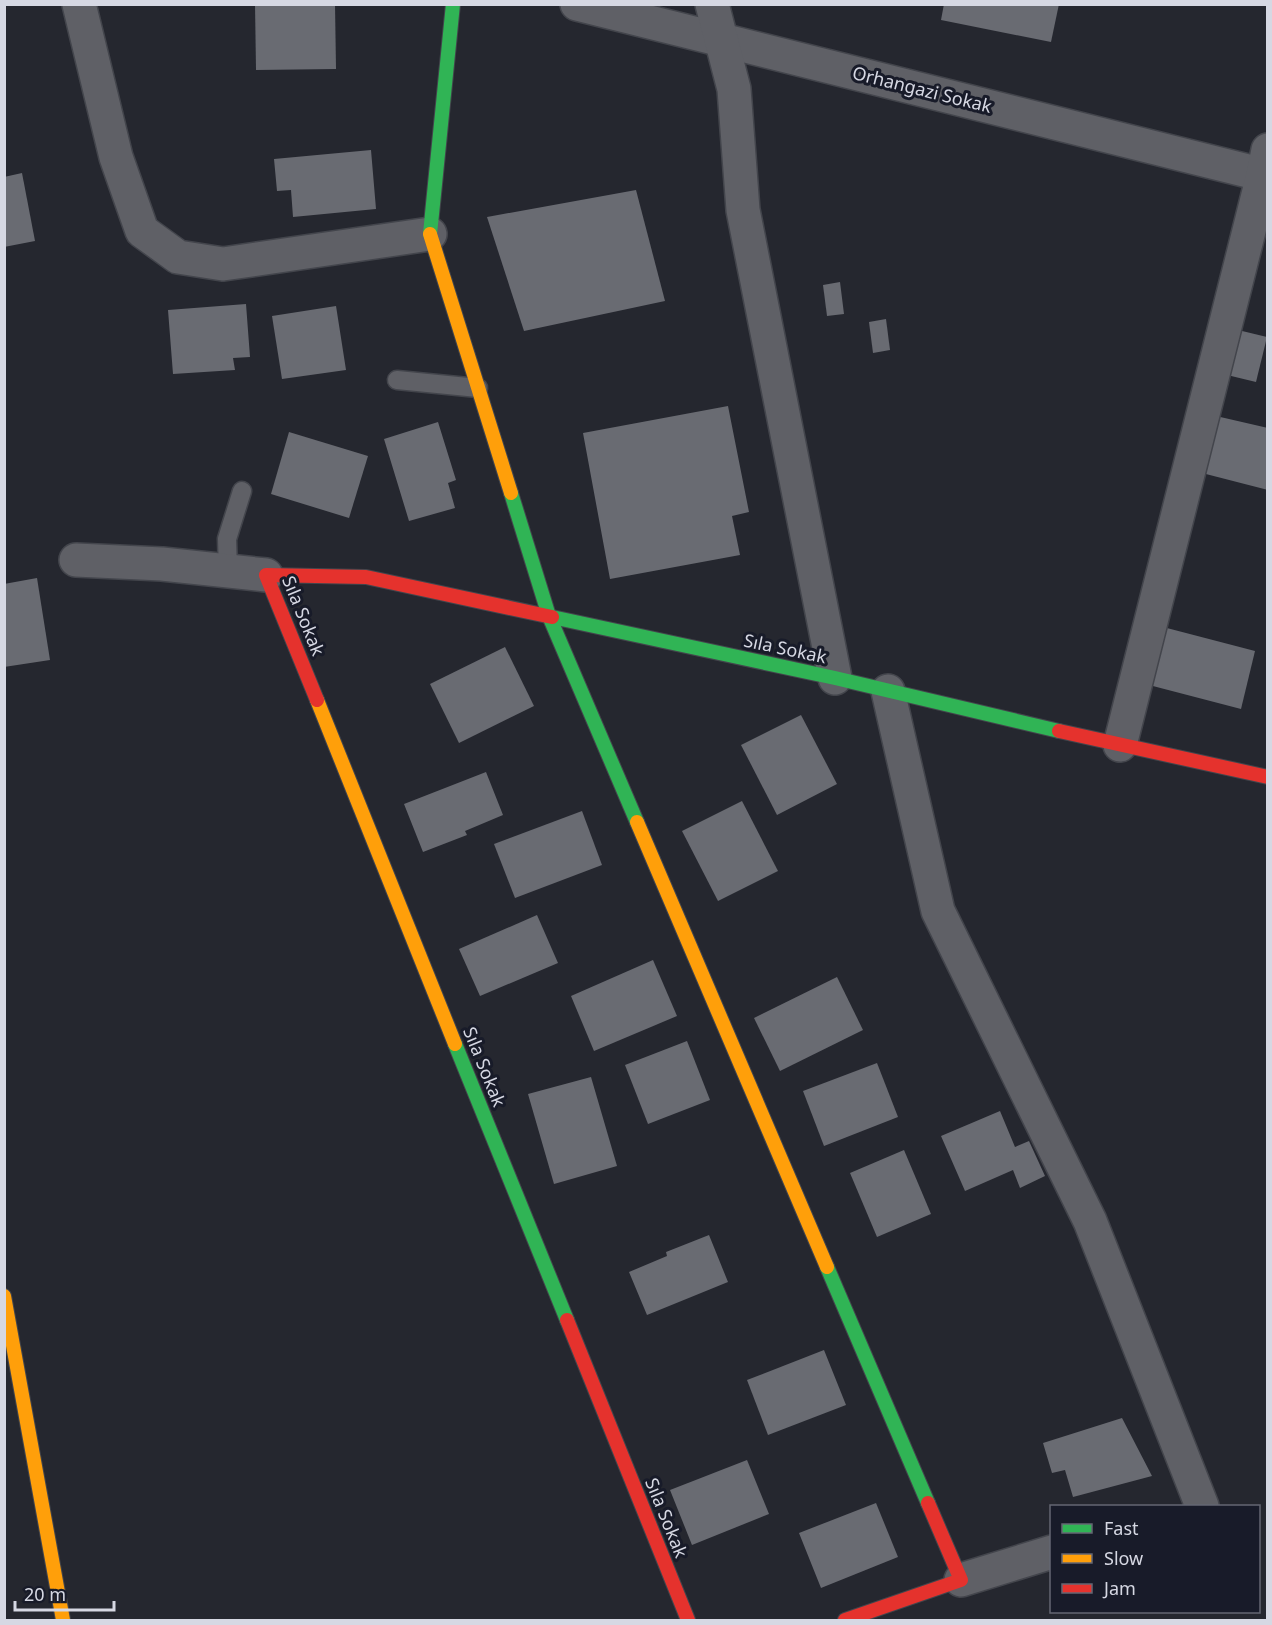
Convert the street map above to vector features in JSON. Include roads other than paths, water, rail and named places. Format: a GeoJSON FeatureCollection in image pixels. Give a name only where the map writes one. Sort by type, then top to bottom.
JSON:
{"type":"FeatureCollection","features":[{"type":"Feature","properties":{"kind":"street"},"geometry":{"type":"LineString","coordinates":[[80,4],[116,157],[142,231],[178,257],[223,264],[430,234]]}},
{"type":"Feature","properties":{"kind":"street"},"geometry":{"type":"LineString","coordinates":[[453,4],[430,234],[549,616],[961,1580]]}},
{"type":"Feature","properties":{"kind":"street","name":"Orhangazi Sokak"},"geometry":{"type":"LineString","coordinates":[[577,4],[721,41],[1266,167]]}},
{"type":"Feature","properties":{"kind":"street"},"geometry":{"type":"LineString","coordinates":[[712,4],[734,89],[743,210],[835,678]]}},
{"type":"Feature","properties":{"kind":"street"},"geometry":{"type":"LineString","coordinates":[[1120,746],[1266,167]]}},
{"type":"Feature","properties":{"kind":"street"},"geometry":{"type":"LineString","coordinates":[[76,560],[162,564],[267,575]]}},
{"type":"Feature","properties":{"kind":"street","name":"Sıla Sokak"},"geometry":{"type":"LineString","coordinates":[[687,1620],[267,575],[366,577],[835,678],[1120,746],[1268,777]]}},
{"type":"Feature","properties":{"kind":"street"},"geometry":{"type":"LineString","coordinates":[[888,692],[938,911],[1090,1221],[1202,1505]]}},
{"type":"Feature","properties":{"kind":"street"},"geometry":{"type":"LineString","coordinates":[[4,1296],[63,1620]]}},
{"type":"Feature","properties":{"kind":"street"},"geometry":{"type":"LineString","coordinates":[[845,1620],[1050,1553]]}},
{"type":"Feature","properties":{"kind":"lane"},"geometry":{"type":"LineString","coordinates":[[397,380],[478,388]]}},
{"type":"Feature","properties":{"kind":"lane"},"geometry":{"type":"LineString","coordinates":[[228,571],[227,538],[242,492]]}}]}
